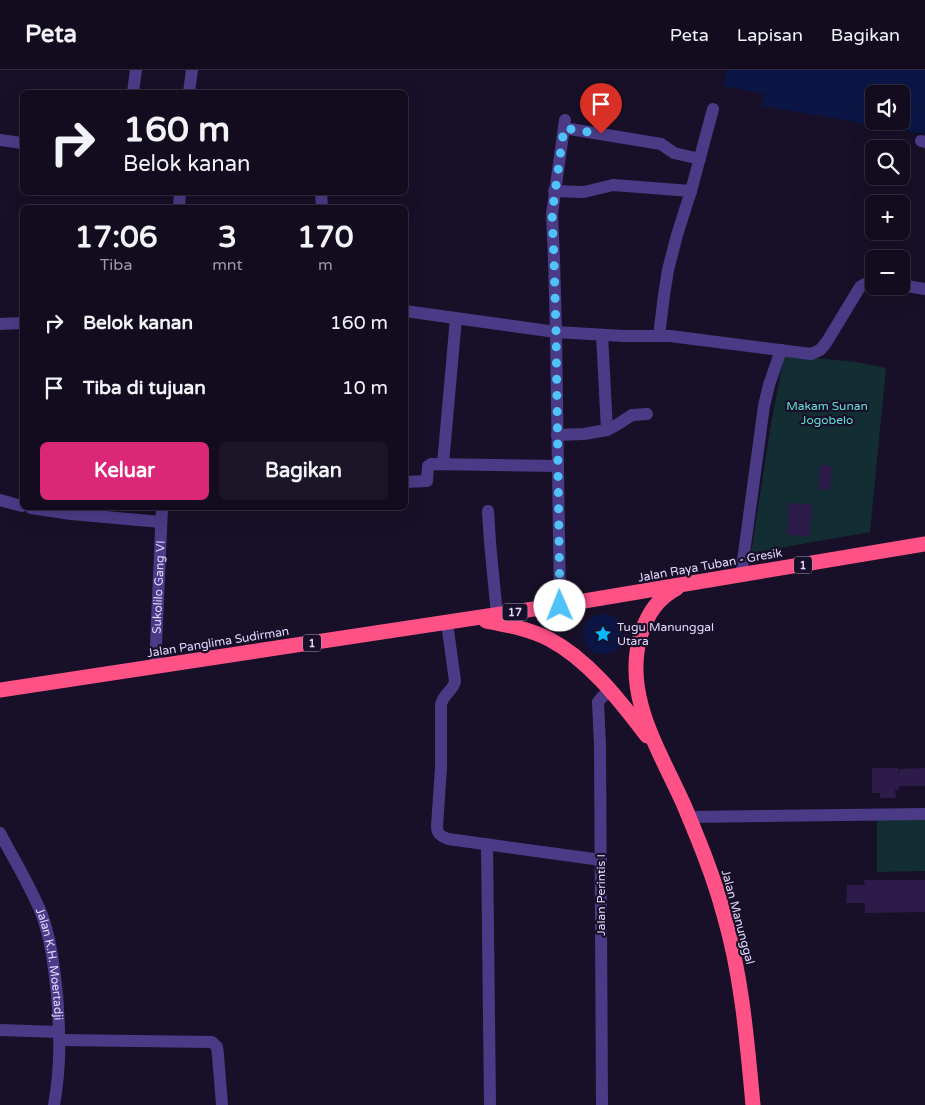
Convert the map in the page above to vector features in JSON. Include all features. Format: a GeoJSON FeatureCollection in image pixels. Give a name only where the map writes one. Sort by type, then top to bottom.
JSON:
{"type":"FeatureCollection","features":[{"type":"Feature","properties":{"kind":"highway","name":"Jalan Raya Tuban - Gresik"},"geometry":{"type":"LineString","coordinates":[[560,606],[925,544]]}},
{"type":"Feature","properties":{"kind":"highway","name":"Jalan Manunggal"},"geometry":{"type":"LineString","coordinates":[[681,586],[662,598],[645,621],[638,649],[637,688],[656,747],[689,817],[728,926],[738,973],[753,1105]]}},
{"type":"Feature","properties":{"kind":"highway","name":"Jalan Panglima Sudirman"},"geometry":{"type":"LineString","coordinates":[[0,690],[560,606]]}},
{"type":"Feature","properties":{"kind":"highway","name":"Jalan Manunggal"},"geometry":{"type":"LineString","coordinates":[[470,620],[519,628],[561,646],[611,691],[656,747]]}},
{"type":"Feature","properties":{"kind":"street"},"geometry":{"type":"LineString","coordinates":[[133,90],[136,70]]}},
{"type":"Feature","properties":{"kind":"street"},"geometry":{"type":"LineString","coordinates":[[189,90],[192,70]]}},
{"type":"Feature","properties":{"kind":"street"},"geometry":{"type":"LineString","coordinates":[[659,336],[668,270],[713,109]]}},
{"type":"Feature","properties":{"kind":"street"},"geometry":{"type":"LineString","coordinates":[[560,606],[556,332],[552,214],[564,124],[661,144],[674,153],[700,160]]}},
{"type":"Feature","properties":{"kind":"street"},"geometry":{"type":"LineString","coordinates":[[0,140],[20,143]]}},
{"type":"Feature","properties":{"kind":"street"},"geometry":{"type":"LineString","coordinates":[[554,191],[584,192],[613,185],[691,191]]}},
{"type":"Feature","properties":{"kind":"street"},"geometry":{"type":"LineString","coordinates":[[408,311],[556,332],[659,336],[811,354],[820,350],[826,343],[860,287],[865,284]]}},
{"type":"Feature","properties":{"kind":"street"},"geometry":{"type":"LineString","coordinates":[[910,287],[925,290]]}},
{"type":"Feature","properties":{"kind":"street"},"geometry":{"type":"LineString","coordinates":[[443,464],[456,318]]}},
{"type":"Feature","properties":{"kind":"street"},"geometry":{"type":"LineString","coordinates":[[0,324],[20,323]]}},
{"type":"Feature","properties":{"kind":"street"},"geometry":{"type":"LineString","coordinates":[[602,334],[607,430]]}},
{"type":"Feature","properties":{"kind":"street"},"geometry":{"type":"LineString","coordinates":[[741,575],[764,406],[781,350]]}},
{"type":"Feature","properties":{"kind":"street"},"geometry":{"type":"LineString","coordinates":[[557,435],[584,434],[607,430],[632,415],[647,414]]}},
{"type":"Feature","properties":{"kind":"street"},"geometry":{"type":"LineString","coordinates":[[408,482],[427,481],[428,465],[558,466]]}},
{"type":"Feature","properties":{"kind":"street"},"geometry":{"type":"LineString","coordinates":[[0,500],[20,505]]}},
{"type":"Feature","properties":{"kind":"street"},"geometry":{"type":"LineString","coordinates":[[44,510],[161,522]]}},
{"type":"Feature","properties":{"kind":"street","name":"Sukolilo Gang VI"},"geometry":{"type":"LineString","coordinates":[[155,667],[162,510]]}},
{"type":"Feature","properties":{"kind":"street"},"geometry":{"type":"LineString","coordinates":[[488,511],[497,615]]}},
{"type":"Feature","properties":{"kind":"street"},"geometry":{"type":"LineString","coordinates":[[447,623],[455,681],[454,686],[444,697],[441,705],[441,768],[437,830],[441,836],[448,839],[601,860]]}},
{"type":"Feature","properties":{"kind":"street","name":"Jalan Perintis I"},"geometry":{"type":"LineString","coordinates":[[602,1105],[600,745],[597,705],[599,699],[611,691]]}},
{"type":"Feature","properties":{"kind":"street"},"geometry":{"type":"LineString","coordinates":[[689,817],[925,814]]}},
{"type":"Feature","properties":{"kind":"street","name":"Jalan K.H. Moertadji"},"geometry":{"type":"LineString","coordinates":[[0,833],[34,897],[46,928],[54,972],[60,1036],[59,1072],[54,1105]]}},
{"type":"Feature","properties":{"kind":"street"},"geometry":{"type":"LineString","coordinates":[[487,844],[490,1105]]}},
{"type":"Feature","properties":{"kind":"street"},"geometry":{"type":"LineString","coordinates":[[0,1030],[60,1036],[212,1042],[217,1047],[222,1105]]}},
{"type":"Feature","properties":{"kind":"green space","name":"Makam Sunan Jogobelo"},"geometry":{"type":"Polygon","coordinates":[[[784,355],[857,362],[886,368],[870,532],[751,553],[770,430],[784,355]]]}},
{"type":"Feature","properties":{"kind":"green space"},"geometry":{"type":"Polygon","coordinates":[[[877,813],[925,813],[925,871],[877,872],[877,813]]]}},
{"type":"Feature","properties":{"kind":"shaded area"},"geometry":{"type":"Polygon","coordinates":[[[727,70],[925,70],[925,134],[902,130],[910,130],[910,85],[865,85],[865,124],[762,106],[765,94],[723,86],[727,70]]]}},
{"type":"Feature","properties":{"kind":"shaded area"},"geometry":{"type":"Polygon","coordinates":[[[603,614],[617,620],[623,634],[617,648],[603,654],[589,648],[583,634],[589,620],[603,614]]]}},
{"type":"Feature","properties":{"kind":"building"},"geometry":{"type":"Polygon","coordinates":[[[820,465],[832,466],[830,490],[819,489],[820,465]]]}},
{"type":"Feature","properties":{"kind":"building"},"geometry":{"type":"Polygon","coordinates":[[[789,503],[812,504],[810,536],[787,535],[789,503]]]}},
{"type":"Feature","properties":{"kind":"building"},"geometry":{"type":"Polygon","coordinates":[[[872,768],[898,768],[899,779],[899,769],[925,768],[925,786],[899,786],[899,790],[895,790],[896,798],[880,798],[880,793],[872,793],[872,768]]]}},
{"type":"Feature","properties":{"kind":"building"},"geometry":{"type":"Polygon","coordinates":[[[864,880],[925,880],[925,912],[865,913],[865,903],[846,903],[847,885],[865,885],[864,880]]]}},
{"type":"Feature","properties":{"kind":"place","name":"Tugu Manunggal Utara"},"geometry":{"type":"Point","coordinates":[603,634]}},
{"type":"Feature","properties":{"kind":"route"},"geometry":{"type":"LineString","coordinates":[[560,606],[552,205],[564,128],[601,134]]}}]}
